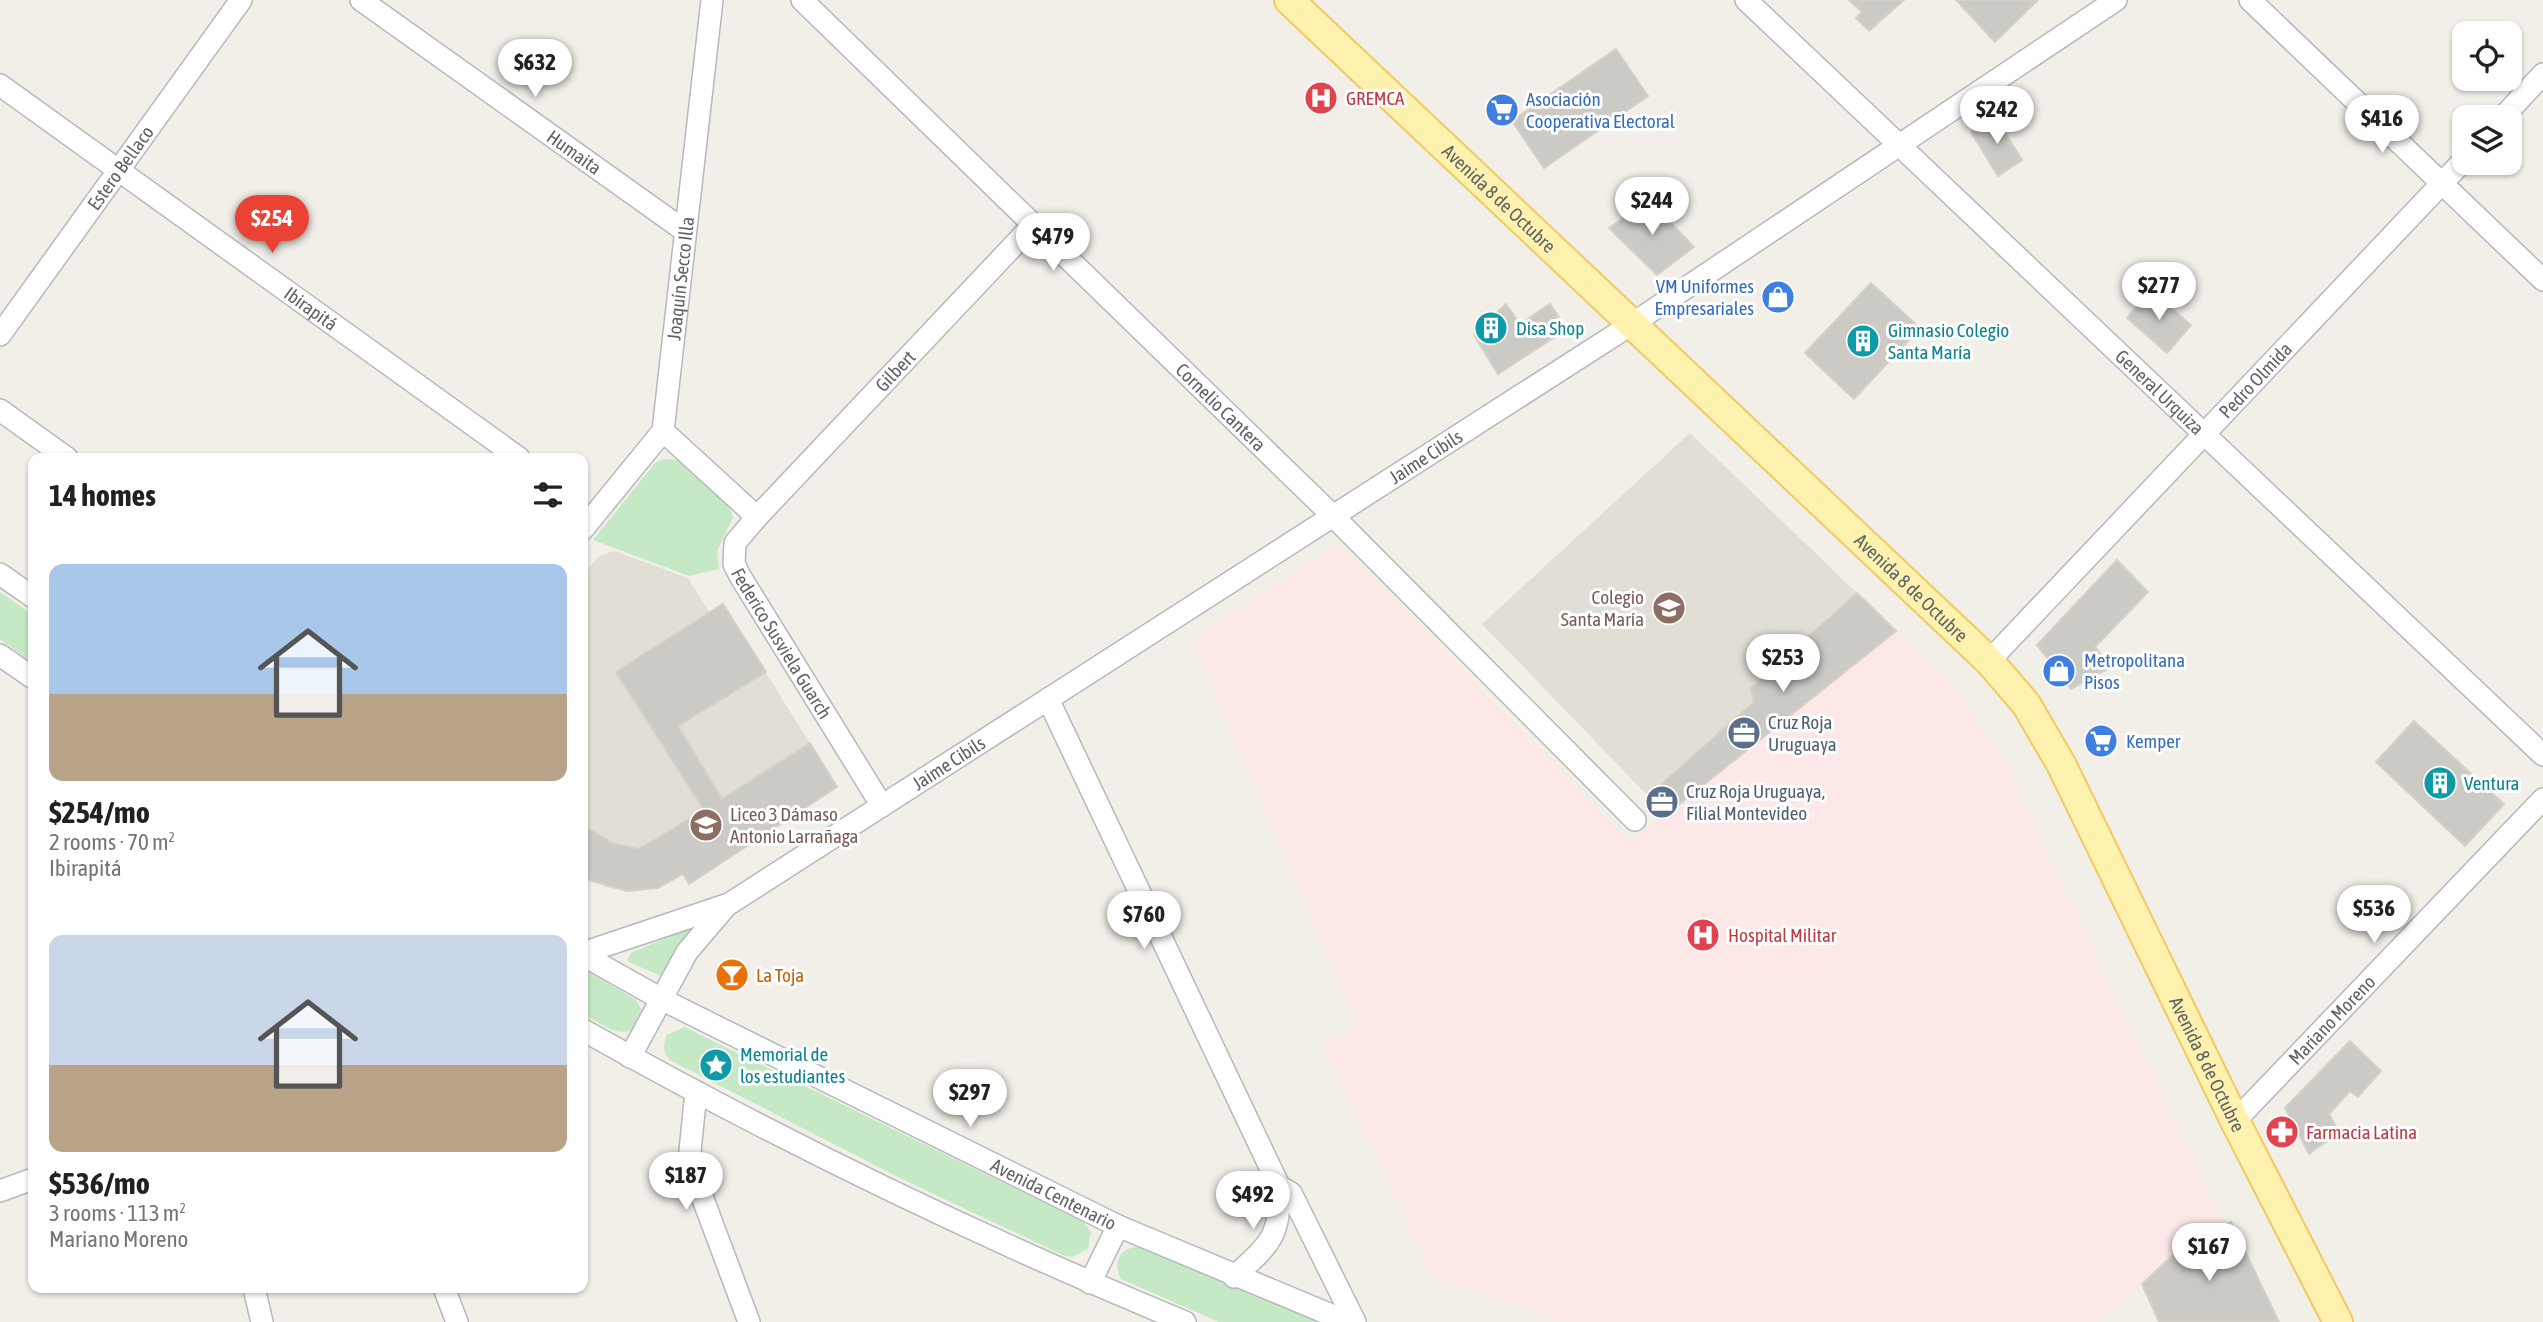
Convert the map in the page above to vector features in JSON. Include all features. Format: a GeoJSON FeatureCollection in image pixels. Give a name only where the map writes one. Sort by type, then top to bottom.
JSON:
{"type":"FeatureCollection","features":[{"type":"Feature","properties":{"kind":"main road","name":"Avenida 8 de Octubre"},"geometry":{"type":"LineString","coordinates":[[1289,0],[1989,661],[2026,704],[2061,764],[2235,1121],[2338,1322]]}},
{"type":"Feature","properties":{"kind":"street","name":"Estero Bellaco"},"geometry":{"type":"LineString","coordinates":[[0,335],[120,172],[241,0]]}},
{"type":"Feature","properties":{"kind":"street","name":"Humaita"},"geometry":{"type":"LineString","coordinates":[[361,0],[685,231]]}},
{"type":"Feature","properties":{"kind":"street","name":"Joaquín Secco Illa"},"geometry":{"type":"LineString","coordinates":[[663,431],[712,0]]}},
{"type":"Feature","properties":{"kind":"street","name":"Cornelio Cantera"},"geometry":{"type":"LineString","coordinates":[[802,0],[1334,516],[1635,820]]}},
{"type":"Feature","properties":{"kind":"street","name":"General Urquiza"},"geometry":{"type":"LineString","coordinates":[[1746,0],[1896,145],[2543,755]]}},
{"type":"Feature","properties":{"kind":"street","name":"Jaime Cibils"},"geometry":{"type":"LineString","coordinates":[[588,952],[729,904],[1632,324],[2116,0]]}},
{"type":"Feature","properties":{"kind":"street"},"geometry":{"type":"LineString","coordinates":[[2250,0],[2543,280]]}},
{"type":"Feature","properties":{"kind":"street"},"geometry":{"type":"LineString","coordinates":[[2514,105],[2543,74]]}},
{"type":"Feature","properties":{"kind":"street","name":"Ibirapitá"},"geometry":{"type":"LineString","coordinates":[[0,85],[512,453]]}},
{"type":"Feature","properties":{"kind":"street","name":"Pedro Olmida"},"geometry":{"type":"LineString","coordinates":[[1989,661],[2452,173]]}},
{"type":"Feature","properties":{"kind":"street","name":"Gilbert"},"geometry":{"type":"LineString","coordinates":[[757,517],[1033,225]]}},
{"type":"Feature","properties":{"kind":"street"},"geometry":{"type":"LineString","coordinates":[[0,410],[60,453]]}},
{"type":"Feature","properties":{"kind":"street"},"geometry":{"type":"LineString","coordinates":[[588,514],[663,431],[757,517]]}},
{"type":"Feature","properties":{"kind":"street","name":"Federico Susviela Guarch"},"geometry":{"type":"LineString","coordinates":[[757,517],[735,542],[734,564],[882,806]]}},
{"type":"Feature","properties":{"kind":"street"},"geometry":{"type":"LineString","coordinates":[[0,574],[28,594]]}},
{"type":"Feature","properties":{"kind":"street"},"geometry":{"type":"LineString","coordinates":[[0,655],[28,675]]}},
{"type":"Feature","properties":{"kind":"street"},"geometry":{"type":"LineString","coordinates":[[1048,699],[1279,1186],[1279,1221],[1271,1242],[1234,1277]]}},
{"type":"Feature","properties":{"kind":"street","name":"Mariano Moreno"},"geometry":{"type":"LineString","coordinates":[[2235,1121],[2543,799]]}},
{"type":"Feature","properties":{"kind":"street","name":"Jaime Cibils"},"geometry":{"type":"LineString","coordinates":[[630,1057],[687,952],[729,904]]}},
{"type":"Feature","properties":{"kind":"street","name":"Avenida Centenario"},"geometry":{"type":"LineString","coordinates":[[588,957],[663,1000],[1118,1226],[1234,1277],[1348,1322]]}},
{"type":"Feature","properties":{"kind":"street"},"geometry":{"type":"LineString","coordinates":[[588,1033],[696,1092],[895,1191],[1169,1319]]}},
{"type":"Feature","properties":{"kind":"street"},"geometry":{"type":"LineString","coordinates":[[696,1092],[691,1151],[694,1175],[749,1322]]}},
{"type":"Feature","properties":{"kind":"street"},"geometry":{"type":"LineString","coordinates":[[0,1191],[28,1181]]}},
{"type":"Feature","properties":{"kind":"street"},"geometry":{"type":"LineString","coordinates":[[1279,1186],[1291,1193],[1355,1322]]}},
{"type":"Feature","properties":{"kind":"street"},"geometry":{"type":"LineString","coordinates":[[1090,1283],[1118,1226]]}},
{"type":"Feature","properties":{"kind":"street"},"geometry":{"type":"LineString","coordinates":[[255,1293],[262,1322]]}},
{"type":"Feature","properties":{"kind":"street"},"geometry":{"type":"LineString","coordinates":[[446,1293],[457,1322]]}},
{"type":"Feature","properties":{"kind":"shaded area","name":"Colegio Santa María"},"geometry":{"type":"Polygon","coordinates":[[[1690,433],[1857,593],[1751,687],[1754,702],[1648,796],[1482,624],[1690,433]]]}},
{"type":"Feature","properties":{"kind":"shaded area","name":"Hospital Militar"},"geometry":{"type":"Polygon","coordinates":[[[1340,544],[1630,842],[1896,631],[1945,676],[2002,758],[2224,1224],[2187,1242],[2098,1322],[1564,1322],[1434,1278],[1322,1044],[1358,1027],[1191,640],[1340,544]]]}},
{"type":"Feature","properties":{"kind":"shaded area"},"geometry":{"type":"Polygon","coordinates":[[[614,551],[688,578],[710,613],[723,604],[837,787],[689,884],[683,874],[658,888],[627,891],[606,887],[588,878],[588,569],[599,556],[614,551]]]}},
{"type":"Feature","properties":{"kind":"green space"},"geometry":{"type":"Polygon","coordinates":[[[665,459],[678,460],[729,506],[733,517],[717,551],[719,569],[689,576],[593,540],[655,463],[665,459]]]}},
{"type":"Feature","properties":{"kind":"green space"},"geometry":{"type":"Polygon","coordinates":[[[0,592],[28,612],[28,659],[0,639],[0,592]]]}},
{"type":"Feature","properties":{"kind":"green space"},"geometry":{"type":"Polygon","coordinates":[[[718,911],[663,977],[627,961],[631,953],[682,931],[718,911]]]}},
{"type":"Feature","properties":{"kind":"green space"},"geometry":{"type":"Polygon","coordinates":[[[588,972],[636,1000],[642,1011],[638,1023],[632,1029],[625,1032],[609,1028],[588,1017],[588,972]]]}},
{"type":"Feature","properties":{"kind":"green space"},"geometry":{"type":"Polygon","coordinates":[[[684,1027],[1083,1222],[1091,1232],[1088,1249],[1072,1257],[1063,1255],[902,1179],[672,1061],[665,1052],[667,1035],[684,1027]]]}},
{"type":"Feature","properties":{"kind":"green space"},"geometry":{"type":"Polygon","coordinates":[[[1139,1247],[1318,1322],[1219,1322],[1121,1279],[1117,1267],[1119,1257],[1126,1250],[1139,1247]]]}},
{"type":"Feature","properties":{"kind":"building"},"geometry":{"type":"Polygon","coordinates":[[[1849,0],[1904,0],[1869,31],[1856,18],[1862,12],[1849,0]]]}},
{"type":"Feature","properties":{"kind":"building"},"geometry":{"type":"Polygon","coordinates":[[[1956,0],[2038,0],[1995,42],[1956,0]]]}},
{"type":"Feature","properties":{"kind":"building"},"geometry":{"type":"Polygon","coordinates":[[[1616,49],[1648,96],[1544,168],[1512,121],[1616,49]]]}},
{"type":"Feature","properties":{"kind":"building"},"geometry":{"type":"Polygon","coordinates":[[[1995,117],[2022,160],[1998,176],[1971,132],[1995,117]]]}},
{"type":"Feature","properties":{"kind":"building"},"geometry":{"type":"Polygon","coordinates":[[[1648,200],[1694,247],[1657,275],[1609,228],[1648,200]]]}},
{"type":"Feature","properties":{"kind":"building","name":"Gimnasio Colegio Santa María"},"geometry":{"type":"Polygon","coordinates":[[[1871,283],[1920,328],[1854,399],[1805,353],[1871,283]]]}},
{"type":"Feature","properties":{"kind":"building"},"geometry":{"type":"Polygon","coordinates":[[[2151,290],[2191,325],[2167,353],[2127,318],[2151,290]]]}},
{"type":"Feature","properties":{"kind":"building"},"geometry":{"type":"Polygon","coordinates":[[[1506,304],[1520,324],[1550,304],[1567,329],[1498,374],[1474,335],[1506,304]]]}},
{"type":"Feature","properties":{"kind":"building"},"geometry":{"type":"Polygon","coordinates":[[[2117,560],[2148,592],[2095,647],[2111,667],[2071,689],[2037,645],[2117,560]]]}},
{"type":"Feature","properties":{"kind":"building","name":"Cruz Roja Uruguaya"},"geometry":{"type":"Polygon","coordinates":[[[1857,593],[1896,631],[1667,814],[1648,796],[1754,702],[1751,688],[1857,593]]]}},
{"type":"Feature","properties":{"kind":"building"},"geometry":{"type":"Polygon","coordinates":[[[723,604],[766,672],[678,726],[722,799],[810,743],[837,787],[689,884],[683,874],[658,888],[627,891],[589,880],[588,828],[612,843],[639,849],[704,810],[616,672],[723,604]]]}},
{"type":"Feature","properties":{"kind":"building","name":"Ventura"},"geometry":{"type":"Polygon","coordinates":[[[2414,721],[2504,804],[2465,846],[2376,762],[2414,721]]]}},
{"type":"Feature","properties":{"kind":"building"},"geometry":{"type":"Polygon","coordinates":[[[2350,1041],[2381,1071],[2358,1097],[2350,1091],[2329,1114],[2339,1132],[2309,1154],[2285,1108],[2350,1041]]]}},
{"type":"Feature","properties":{"kind":"building"},"geometry":{"type":"Polygon","coordinates":[[[2231,1222],[2279,1322],[2159,1322],[2142,1284],[2187,1242],[2231,1222]]]}},
{"type":"Feature","properties":{"kind":"place","name":"GREMCA"},"geometry":{"type":"Point","coordinates":[1321,98]}},
{"type":"Feature","properties":{"kind":"place","name":"Asociación Cooperativa Electoral"},"geometry":{"type":"Point","coordinates":[1502,110]}},
{"type":"Feature","properties":{"kind":"place","name":"VM Uniformes Empresariales"},"geometry":{"type":"Point","coordinates":[1778,297]}},
{"type":"Feature","properties":{"kind":"place","name":"Disa Shop"},"geometry":{"type":"Point","coordinates":[1491,328]}},
{"type":"Feature","properties":{"kind":"place","name":"Gimnasio Colegio Santa María"},"geometry":{"type":"Point","coordinates":[1863,341]}},
{"type":"Feature","properties":{"kind":"place","name":"Colegio Santa María"},"geometry":{"type":"Point","coordinates":[1669,608]}},
{"type":"Feature","properties":{"kind":"place","name":"Metropolitana Pisos"},"geometry":{"type":"Point","coordinates":[2059,671]}},
{"type":"Feature","properties":{"kind":"place","name":"Cruz Roja Uruguaya"},"geometry":{"type":"Point","coordinates":[1744,733]}},
{"type":"Feature","properties":{"kind":"place","name":"Kemper"},"geometry":{"type":"Point","coordinates":[2101,741]}},
{"type":"Feature","properties":{"kind":"place","name":"Ventura"},"geometry":{"type":"Point","coordinates":[2440,783]}},
{"type":"Feature","properties":{"kind":"place","name":"Cruz Roja Uruguaya, Filial Montevideo"},"geometry":{"type":"Point","coordinates":[1662,802]}},
{"type":"Feature","properties":{"kind":"place","name":"Liceo 3 Dámaso Antonio Larrañaga"},"geometry":{"type":"Point","coordinates":[706,825]}},
{"type":"Feature","properties":{"kind":"place","name":"Hospital Militar"},"geometry":{"type":"Point","coordinates":[1703,935]}},
{"type":"Feature","properties":{"kind":"place","name":"La Toja"},"geometry":{"type":"Point","coordinates":[732,975]}},
{"type":"Feature","properties":{"kind":"place","name":"Memorial de los estudiantes"},"geometry":{"type":"Point","coordinates":[716,1065]}},
{"type":"Feature","properties":{"kind":"place","name":"Farmacia Latina"},"geometry":{"type":"Point","coordinates":[2282,1132]}}]}
